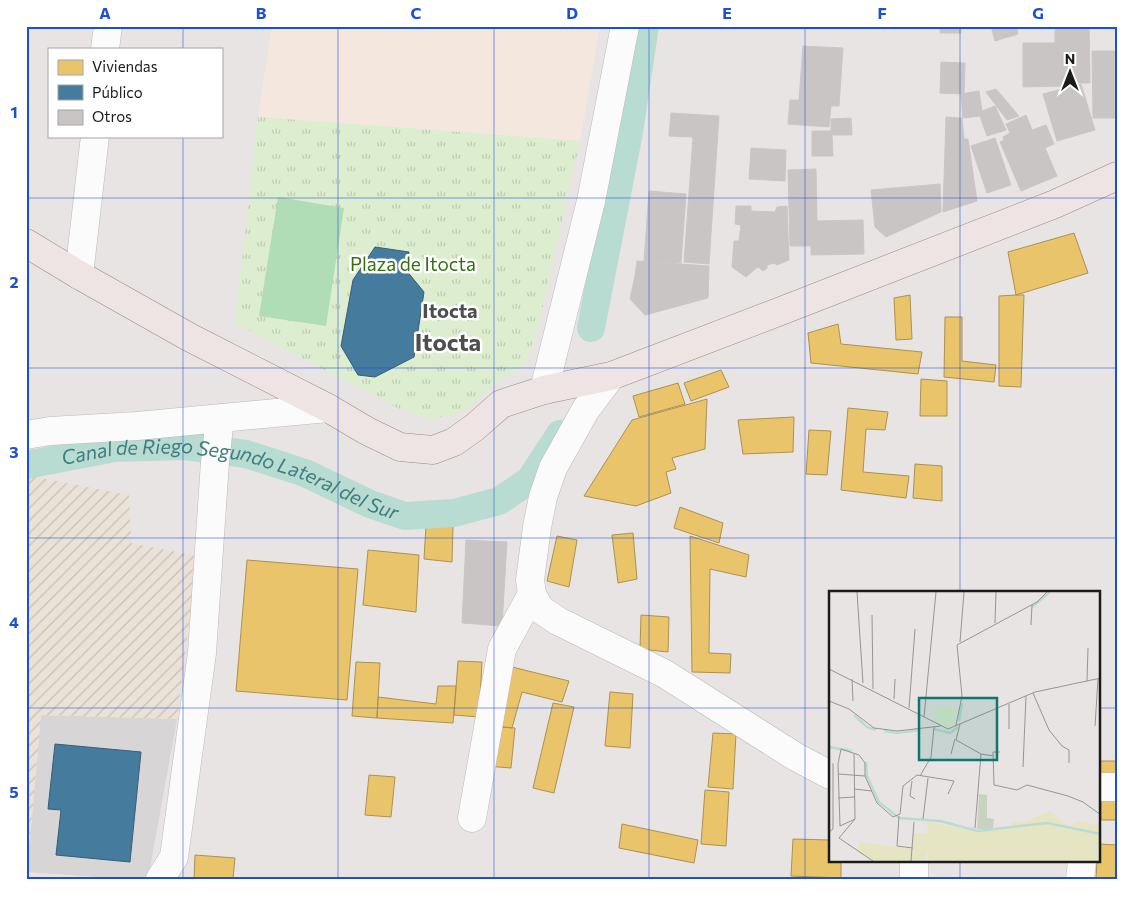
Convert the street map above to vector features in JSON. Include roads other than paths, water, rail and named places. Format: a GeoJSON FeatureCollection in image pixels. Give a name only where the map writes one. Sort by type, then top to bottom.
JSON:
{"type":"FeatureCollection","features":[{"type":"Feature","properties":{"kind":"main road"},"geometry":{"type":"LineString","coordinates":[[26,243],[189,337],[328,408],[367,431],[400,447],[433,450],[454,442],[501,404],[544,390],[611,376],[1046,207],[1117,176]]}},
{"type":"Feature","properties":{"kind":"street"},"geometry":{"type":"LineString","coordinates":[[105,48],[108,26]]}},
{"type":"Feature","properties":{"kind":"street"},"geometry":{"type":"LineString","coordinates":[[544,390],[591,201],[625,26]]}},
{"type":"Feature","properties":{"kind":"street"},"geometry":{"type":"LineString","coordinates":[[79,275],[95,138]]}},
{"type":"Feature","properties":{"kind":"street"},"geometry":{"type":"LineString","coordinates":[[611,376],[586,409],[553,468],[543,497],[530,580],[532,594],[540,609],[558,621],[665,674],[796,757],[829,775]]}},
{"type":"Feature","properties":{"kind":"street"},"geometry":{"type":"LineString","coordinates":[[26,435],[50,431],[137,426],[219,426],[328,408]]}},
{"type":"Feature","properties":{"kind":"street"},"geometry":{"type":"LineString","coordinates":[[160,879],[174,857],[202,652],[219,426]]}},
{"type":"Feature","properties":{"kind":"street"},"geometry":{"type":"LineString","coordinates":[[472,818],[502,648],[532,594]]}},
{"type":"Feature","properties":{"kind":"street"},"geometry":{"type":"LineString","coordinates":[[1100,787],[1117,787]]}},
{"type":"Feature","properties":{"kind":"street"},"geometry":{"type":"LineString","coordinates":[[914,862],[914,879]]}},
{"type":"Feature","properties":{"kind":"street"},"geometry":{"type":"LineString","coordinates":[[1080,879],[1082,862]]}},
{"type":"Feature","properties":{"kind":"waterway","name":"Canal de Riego Segundo Lateral del Sur"},"geometry":{"type":"LineString","coordinates":[[591,328],[629,132],[645,26]]}},
{"type":"Feature","properties":{"kind":"waterway","name":"Canal de Riego Segundo Lateral del Sur"},"geometry":{"type":"LineString","coordinates":[[26,465],[115,448],[184,446],[246,454],[305,473],[370,504],[405,516],[454,513],[499,501],[530,480],[560,434]]}},
{"type":"Feature","properties":{"kind":"district","name":"Itocta"},"geometry":{"type":"Point","coordinates":[450,311]}},
{"type":"Feature","properties":{"kind":"district","name":"Itocta"},"geometry":{"type":"Point","coordinates":[448,343]}},
{"type":"Feature","properties":{"kind":"park label","name":"Plaza de Itocta"},"geometry":{"type":"Point","coordinates":[413,264]}}]}
